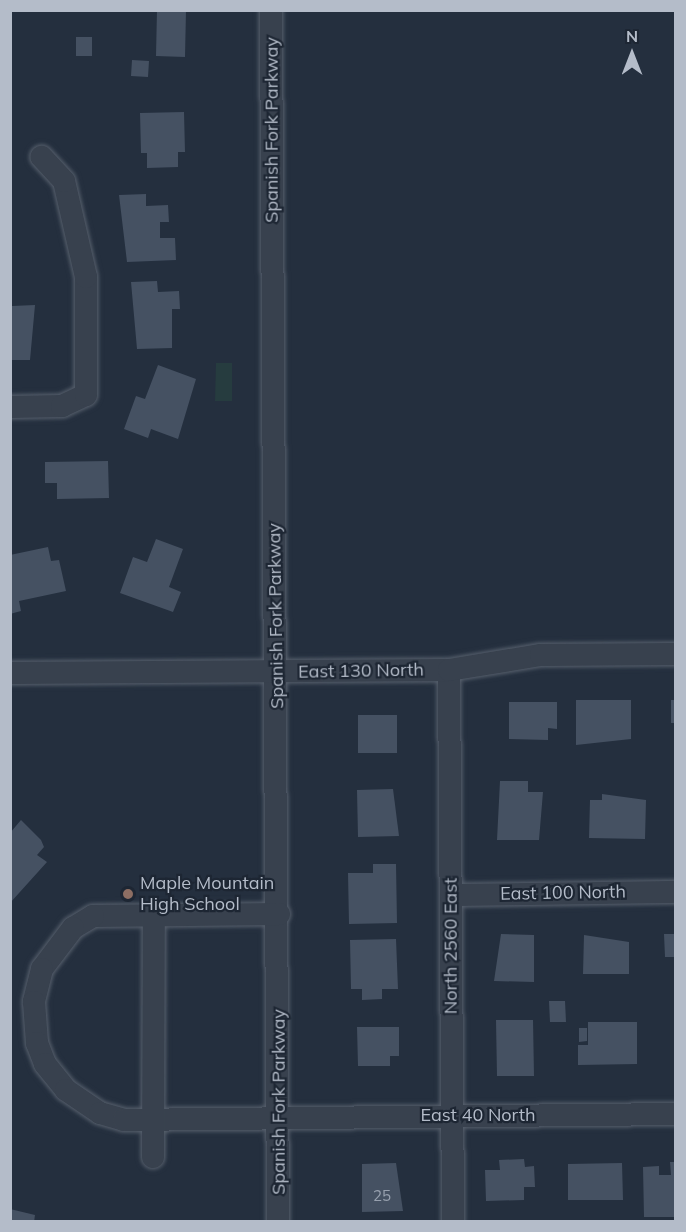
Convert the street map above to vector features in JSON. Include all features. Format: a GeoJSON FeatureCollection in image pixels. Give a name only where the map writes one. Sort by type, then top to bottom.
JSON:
{"type":"FeatureCollection","features":[{"type":"Feature","properties":{"kind":"street","name":"Spanish Fork Parkway"},"geometry":{"type":"LineString","coordinates":[[271,10],[275,671],[279,915],[278,1221]]}},
{"type":"Feature","properties":{"kind":"street"},"geometry":{"type":"LineString","coordinates":[[10,407],[62,406],[86,394],[86,277],[64,181],[42,157]]}},
{"type":"Feature","properties":{"kind":"street","name":"East 130 North"},"geometry":{"type":"LineString","coordinates":[[10,673],[449,670],[541,655],[675,654]]}},
{"type":"Feature","properties":{"kind":"street","name":"North 2560 East"},"geometry":{"type":"LineString","coordinates":[[449,670],[453,1221]]}},
{"type":"Feature","properties":{"kind":"street","name":"East 100 North"},"geometry":{"type":"LineString","coordinates":[[451,895],[675,892]]}},
{"type":"Feature","properties":{"kind":"street"},"geometry":{"type":"LineString","coordinates":[[153,1157],[154,915]]}},
{"type":"Feature","properties":{"kind":"street","name":"East 40 North"},"geometry":{"type":"LineString","coordinates":[[279,915],[93,916],[73,928],[42,969],[34,1002],[37,1043],[66,1090],[100,1113],[153,1119],[675,1114]]}},
{"type":"Feature","properties":{"kind":"green space"},"geometry":{"type":"Polygon","coordinates":[[[216,363],[232,363],[232,401],[215,401],[216,363]]]}},
{"type":"Feature","properties":{"kind":"building"},"geometry":{"type":"Polygon","coordinates":[[[157,10],[186,10],[185,57],[156,56],[157,10]]]}},
{"type":"Feature","properties":{"kind":"building"},"geometry":{"type":"Polygon","coordinates":[[[76,37],[92,37],[92,56],[76,56],[76,37]]]}},
{"type":"Feature","properties":{"kind":"building"},"geometry":{"type":"Polygon","coordinates":[[[132,60],[149,61],[148,77],[131,76],[132,60]]]}},
{"type":"Feature","properties":{"kind":"building"},"geometry":{"type":"Polygon","coordinates":[[[184,112],[185,152],[178,152],[178,167],[147,168],[147,153],[141,153],[140,113],[184,112]]]}},
{"type":"Feature","properties":{"kind":"building"},"geometry":{"type":"Polygon","coordinates":[[[146,194],[146,206],[168,205],[169,222],[160,222],[160,238],[175,238],[176,260],[127,262],[119,195],[146,194]]]}},
{"type":"Feature","properties":{"kind":"building"},"geometry":{"type":"Polygon","coordinates":[[[157,281],[158,292],[179,291],[180,309],[172,309],[172,348],[137,349],[131,282],[157,281]]]}},
{"type":"Feature","properties":{"kind":"building"},"geometry":{"type":"Polygon","coordinates":[[[35,305],[30,360],[10,360],[12,306],[35,305]]]}},
{"type":"Feature","properties":{"kind":"building"},"geometry":{"type":"Polygon","coordinates":[[[158,365],[196,379],[178,439],[151,429],[148,438],[124,429],[136,396],[145,399],[158,365]]]}},
{"type":"Feature","properties":{"kind":"building"},"geometry":{"type":"Polygon","coordinates":[[[108,461],[109,498],[57,499],[57,483],[45,483],[45,462],[108,461]]]}},
{"type":"Feature","properties":{"kind":"building"},"geometry":{"type":"Polygon","coordinates":[[[156,539],[183,549],[169,587],[181,592],[173,612],[120,593],[133,557],[147,562],[156,539]]]}},
{"type":"Feature","properties":{"kind":"building"},"geometry":{"type":"Polygon","coordinates":[[[48,547],[51,561],[59,560],[66,591],[19,601],[21,611],[10,614],[10,555],[48,547]]]}},
{"type":"Feature","properties":{"kind":"building"},"geometry":{"type":"Polygon","coordinates":[[[576,700],[631,700],[631,739],[576,745],[576,700]]]}},
{"type":"Feature","properties":{"kind":"building"},"geometry":{"type":"Polygon","coordinates":[[[671,700],[676,700],[676,723],[671,723],[671,700]]]}},
{"type":"Feature","properties":{"kind":"building"},"geometry":{"type":"Polygon","coordinates":[[[509,702],[557,702],[557,729],[548,728],[548,740],[509,739],[509,702]]]}},
{"type":"Feature","properties":{"kind":"building"},"geometry":{"type":"Polygon","coordinates":[[[358,715],[397,715],[397,753],[358,753],[358,715]]]}},
{"type":"Feature","properties":{"kind":"building"},"geometry":{"type":"Polygon","coordinates":[[[500,781],[528,781],[528,792],[543,792],[539,840],[497,840],[500,781]]]}},
{"type":"Feature","properties":{"kind":"building"},"geometry":{"type":"Polygon","coordinates":[[[393,789],[399,836],[358,837],[357,790],[393,789]]]}},
{"type":"Feature","properties":{"kind":"building"},"geometry":{"type":"Polygon","coordinates":[[[602,794],[646,800],[645,839],[589,838],[590,800],[602,800],[602,794]]]}},
{"type":"Feature","properties":{"kind":"building"},"geometry":{"type":"Polygon","coordinates":[[[21,820],[41,840],[44,847],[37,855],[47,862],[10,903],[10,833],[21,820]]]}},
{"type":"Feature","properties":{"kind":"building"},"geometry":{"type":"Polygon","coordinates":[[[373,864],[396,864],[397,923],[349,924],[348,873],[373,873],[373,864]]]}},
{"type":"Feature","properties":{"kind":"building"},"geometry":{"type":"Polygon","coordinates":[[[501,934],[534,935],[534,982],[494,981],[501,934]]]}},
{"type":"Feature","properties":{"kind":"building"},"geometry":{"type":"Polygon","coordinates":[[[664,934],[676,934],[676,957],[665,957],[664,934]]]}},
{"type":"Feature","properties":{"kind":"building"},"geometry":{"type":"Polygon","coordinates":[[[584,935],[629,942],[629,974],[583,974],[584,935]]]}},
{"type":"Feature","properties":{"kind":"building"},"geometry":{"type":"Polygon","coordinates":[[[396,939],[398,989],[382,989],[382,999],[362,1000],[362,989],[351,989],[350,940],[396,939]]]}},
{"type":"Feature","properties":{"kind":"building"},"geometry":{"type":"Polygon","coordinates":[[[549,1001],[565,1001],[566,1022],[550,1022],[549,1001]]]}},
{"type":"Feature","properties":{"kind":"building"},"geometry":{"type":"Polygon","coordinates":[[[496,1020],[533,1020],[534,1076],[497,1076],[496,1020]]]}},
{"type":"Feature","properties":{"kind":"building"},"geometry":{"type":"Polygon","coordinates":[[[588,1022],[637,1022],[637,1064],[578,1065],[578,1045],[588,1045],[588,1022]]]}},
{"type":"Feature","properties":{"kind":"building"},"geometry":{"type":"Polygon","coordinates":[[[357,1027],[399,1027],[399,1056],[390,1056],[390,1066],[358,1066],[357,1027]]]}},
{"type":"Feature","properties":{"kind":"building"},"geometry":{"type":"Polygon","coordinates":[[[579,1028],[587,1028],[587,1041],[579,1042],[579,1028]]]}},
{"type":"Feature","properties":{"kind":"building"},"geometry":{"type":"Polygon","coordinates":[[[524,1159],[525,1167],[534,1166],[535,1187],[524,1187],[524,1200],[486,1201],[485,1170],[500,1170],[499,1160],[524,1159]]]}},
{"type":"Feature","properties":{"kind":"building"},"geometry":{"type":"Polygon","coordinates":[[[670,1162],[676,1162],[676,1217],[644,1217],[643,1167],[659,1166],[659,1175],[671,1175],[670,1162]]]}},
{"type":"Feature","properties":{"kind":"building"},"geometry":{"type":"Polygon","coordinates":[[[396,1163],[403,1211],[362,1212],[362,1164],[396,1163]]]}},
{"type":"Feature","properties":{"kind":"building"},"geometry":{"type":"Polygon","coordinates":[[[622,1163],[623,1200],[568,1200],[568,1164],[622,1163]]]}},
{"type":"Feature","properties":{"kind":"building"},"geometry":{"type":"Polygon","coordinates":[[[10,1209],[35,1215],[34,1222],[10,1222],[10,1209]]]}},
{"type":"Feature","properties":{"kind":"place","name":"Maple Mountain High School"},"geometry":{"type":"Point","coordinates":[128,894]}}]}
